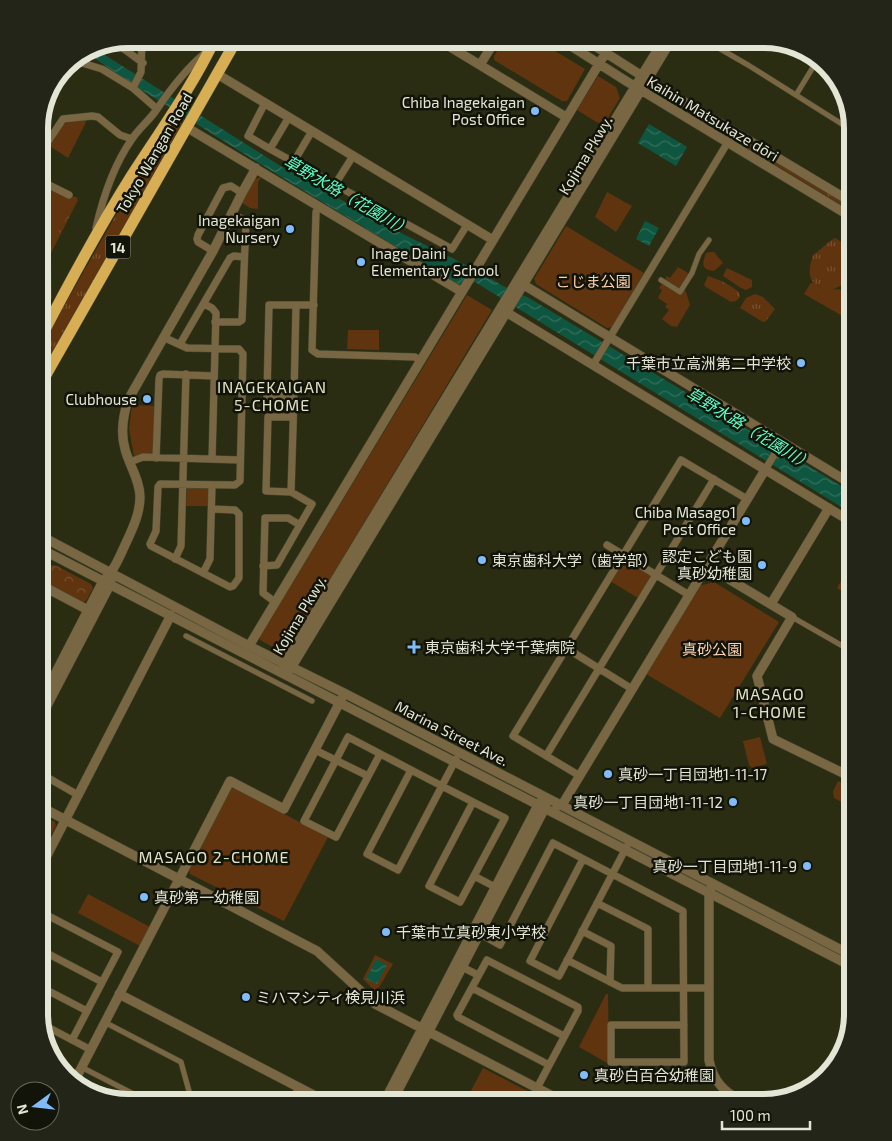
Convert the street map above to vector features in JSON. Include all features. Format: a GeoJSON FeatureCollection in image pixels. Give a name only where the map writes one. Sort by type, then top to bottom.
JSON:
{"type":"FeatureCollection","features":[{"type":"Feature","properties":{"kind":"highway","name":"Tokyo Wangan Road"},"geometry":{"type":"LineString","coordinates":[[48,323],[94,238],[177,107],[211,48]]}},
{"type":"Feature","properties":{"kind":"highway","name":"Tokyo Wangan Road"},"geometry":{"type":"LineString","coordinates":[[48,371],[232,48]]}},
{"type":"Feature","properties":{"kind":"street"},"geometry":{"type":"LineString","coordinates":[[123,48],[143,63]]}},
{"type":"Feature","properties":{"kind":"street"},"geometry":{"type":"LineString","coordinates":[[133,87],[139,77],[143,63],[142,48]]}},
{"type":"Feature","properties":{"kind":"street"},"geometry":{"type":"LineString","coordinates":[[94,238],[102,204],[118,162],[132,139],[192,64],[209,48]]}},
{"type":"Feature","properties":{"kind":"street"},"geometry":{"type":"LineString","coordinates":[[452,48],[566,117]]}},
{"type":"Feature","properties":{"kind":"street"},"geometry":{"type":"LineString","coordinates":[[480,65],[490,48]]}},
{"type":"Feature","properties":{"kind":"street","name":"Kaihin Matsukaze dōri"},"geometry":{"type":"LineString","coordinates":[[574,48],[844,213]]}},
{"type":"Feature","properties":{"kind":"street","name":"Kaihin Matsukaze dōri"},"geometry":{"type":"LineString","coordinates":[[599,48],[844,198]]}},
{"type":"Feature","properties":{"kind":"street"},"geometry":{"type":"LineString","coordinates":[[249,646],[608,48]]}},
{"type":"Feature","properties":{"kind":"street","name":"Kojima Pkwy."},"geometry":{"type":"LineString","coordinates":[[645,77],[660,48]]}},
{"type":"Feature","properties":{"kind":"street","name":"Kojima Pkwy."},"geometry":{"type":"LineString","coordinates":[[284,675],[638,88],[666,48]]}},
{"type":"Feature","properties":{"kind":"street"},"geometry":{"type":"LineString","coordinates":[[718,48],[844,125]]}},
{"type":"Feature","properties":{"kind":"street"},"geometry":{"type":"LineString","coordinates":[[81,63],[102,69],[133,87],[158,107]]}},
{"type":"Feature","properties":{"kind":"street"},"geometry":{"type":"LineString","coordinates":[[796,95],[814,65]]}},
{"type":"Feature","properties":{"kind":"street"},"geometry":{"type":"LineString","coordinates":[[217,74],[493,240]]}},
{"type":"Feature","properties":{"kind":"street"},"geometry":{"type":"LineString","coordinates":[[265,103],[248,136],[334,186],[452,249],[467,225]]}},
{"type":"Feature","properties":{"kind":"street"},"geometry":{"type":"LineString","coordinates":[[48,142],[64,119],[92,116],[98,117],[120,135],[132,139]]}},
{"type":"Feature","properties":{"kind":"street"},"geometry":{"type":"LineString","coordinates":[[270,149],[289,117]]}},
{"type":"Feature","properties":{"kind":"street"},"geometry":{"type":"LineString","coordinates":[[190,119],[256,168],[463,290]]}},
{"type":"Feature","properties":{"kind":"street"},"geometry":{"type":"LineString","coordinates":[[293,163],[312,131]]}},
{"type":"Feature","properties":{"kind":"street"},"geometry":{"type":"LineString","coordinates":[[593,366],[734,132]]}},
{"type":"Feature","properties":{"kind":"street"},"geometry":{"type":"LineString","coordinates":[[334,186],[353,156]]}},
{"type":"Feature","properties":{"kind":"street"},"geometry":{"type":"LineString","coordinates":[[48,687],[107,583],[134,527],[139,509],[139,491],[125,450],[122,434],[123,416],[134,388],[213,251],[256,168]]}},
{"type":"Feature","properties":{"kind":"street"},"geometry":{"type":"LineString","coordinates":[[48,184],[69,195]]}},
{"type":"Feature","properties":{"kind":"street"},"geometry":{"type":"LineString","coordinates":[[213,251],[198,242],[198,235],[223,188],[230,186],[242,193]]}},
{"type":"Feature","properties":{"kind":"street"},"geometry":{"type":"LineString","coordinates":[[319,206],[316,212],[312,350],[318,354],[415,357],[421,361]]}},
{"type":"Feature","properties":{"kind":"street"},"geometry":{"type":"LineString","coordinates":[[216,322],[239,322],[242,320],[246,221],[232,213]]}},
{"type":"Feature","properties":{"kind":"street"},"geometry":{"type":"LineString","coordinates":[[661,280],[680,292],[692,273],[699,254],[709,240]]}},
{"type":"Feature","properties":{"kind":"street"},"geometry":{"type":"LineString","coordinates":[[180,344],[230,258],[234,256],[244,257]]}},
{"type":"Feature","properties":{"kind":"street"},"geometry":{"type":"LineString","coordinates":[[520,283],[844,480]]}},
{"type":"Feature","properties":{"kind":"street"},"geometry":{"type":"LineString","coordinates":[[204,304],[215,310],[216,322],[212,459]]}},
{"type":"Feature","properties":{"kind":"street"},"geometry":{"type":"LineString","coordinates":[[294,396],[266,396],[269,304],[314,305]]}},
{"type":"Feature","properties":{"kind":"street"},"geometry":{"type":"LineString","coordinates":[[292,492],[296,305]]}},
{"type":"Feature","properties":{"kind":"street"},"geometry":{"type":"LineString","coordinates":[[503,311],[844,517]]}},
{"type":"Feature","properties":{"kind":"street"},"geometry":{"type":"LineString","coordinates":[[163,337],[187,348],[239,349],[243,354],[238,484],[160,484],[158,487],[156,531],[150,544],[230,587],[239,578],[239,514],[235,510],[212,509]]}},
{"type":"Feature","properties":{"kind":"street"},"geometry":{"type":"LineString","coordinates":[[156,458],[158,379],[163,374],[214,376]]}},
{"type":"Feature","properties":{"kind":"street"},"geometry":{"type":"LineString","coordinates":[[175,559],[181,546],[186,374]]}},
{"type":"Feature","properties":{"kind":"street"},"geometry":{"type":"LineString","coordinates":[[263,566],[277,565],[312,504],[292,492],[266,490],[268,417],[293,417]]}},
{"type":"Feature","properties":{"kind":"street"},"geometry":{"type":"LineString","coordinates":[[542,806],[562,805],[782,442]]}},
{"type":"Feature","properties":{"kind":"street"},"geometry":{"type":"LineString","coordinates":[[130,462],[143,457],[240,460]]}},
{"type":"Feature","properties":{"kind":"street"},"geometry":{"type":"LineString","coordinates":[[580,776],[513,736],[566,648],[681,460],[747,499]]}},
{"type":"Feature","properties":{"kind":"street"},"geometry":{"type":"LineString","coordinates":[[546,756],[714,479]]}},
{"type":"Feature","properties":{"kind":"street"},"geometry":{"type":"LineString","coordinates":[[203,573],[210,559],[212,485]]}},
{"type":"Feature","properties":{"kind":"street"},"geometry":{"type":"LineString","coordinates":[[771,604],[829,508]]}},
{"type":"Feature","properties":{"kind":"street"},"geometry":{"type":"LineString","coordinates":[[275,602],[263,593],[265,518],[288,518],[300,525]]}},
{"type":"Feature","properties":{"kind":"street","name":"Marina Street Ave."},"geometry":{"type":"LineString","coordinates":[[48,540],[249,646],[562,805],[709,893],[844,963]]}},
{"type":"Feature","properties":{"kind":"street"},"geometry":{"type":"LineString","coordinates":[[607,545],[689,594]]}},
{"type":"Feature","properties":{"kind":"street","name":"Marina Street Ave."},"geometry":{"type":"LineString","coordinates":[[48,553],[542,806],[714,884],[844,951]]}},
{"type":"Feature","properties":{"kind":"street"},"geometry":{"type":"LineString","coordinates":[[707,566],[844,647]]}},
{"type":"Feature","properties":{"kind":"street"},"geometry":{"type":"LineString","coordinates":[[48,687],[88,610],[107,583]]}},
{"type":"Feature","properties":{"kind":"street"},"geometry":{"type":"LineString","coordinates":[[48,589],[88,610]]}},
{"type":"Feature","properties":{"kind":"street"},"geometry":{"type":"LineString","coordinates":[[48,853],[171,615]]}},
{"type":"Feature","properties":{"kind":"street"},"geometry":{"type":"LineString","coordinates":[[792,617],[757,676],[773,739],[844,774]]}},
{"type":"Feature","properties":{"kind":"street"},"geometry":{"type":"LineString","coordinates":[[186,636],[312,701]]}},
{"type":"Feature","properties":{"kind":"street"},"geometry":{"type":"LineString","coordinates":[[566,648],[632,689]]}},
{"type":"Feature","properties":{"kind":"street"},"geometry":{"type":"LineString","coordinates":[[77,1076],[230,781],[284,809],[344,693]]}},
{"type":"Feature","properties":{"kind":"street"},"geometry":{"type":"LineString","coordinates":[[380,754],[336,837],[304,821],[348,737],[505,818],[460,902],[429,886],[473,802]]}},
{"type":"Feature","properties":{"kind":"street"},"geometry":{"type":"LineString","coordinates":[[315,750],[368,776]]}},
{"type":"Feature","properties":{"kind":"street"},"geometry":{"type":"LineString","coordinates":[[411,770],[367,854],[398,870],[460,752]]}},
{"type":"Feature","properties":{"kind":"street"},"geometry":{"type":"LineString","coordinates":[[48,777],[78,795]]}},
{"type":"Feature","properties":{"kind":"street"},"geometry":{"type":"LineString","coordinates":[[396,1094],[425,1030],[546,797]]}},
{"type":"Feature","properties":{"kind":"street"},"geometry":{"type":"LineString","coordinates":[[48,811],[317,951],[367,999],[549,1094]]}},
{"type":"Feature","properties":{"kind":"street"},"geometry":{"type":"LineString","coordinates":[[476,932],[500,945],[553,843],[683,911],[684,988],[684,1025],[684,1062],[612,1062],[611,1025],[684,1025]]}},
{"type":"Feature","properties":{"kind":"street"},"geometry":{"type":"LineString","coordinates":[[583,859],[530,961],[558,976],[627,845]]}},
{"type":"Feature","properties":{"kind":"street"},"geometry":{"type":"LineString","coordinates":[[474,876],[499,889]]}},
{"type":"Feature","properties":{"kind":"street"},"geometry":{"type":"LineString","coordinates":[[714,884],[709,893],[709,1050],[711,1068],[717,1083],[729,1094]]}},
{"type":"Feature","properties":{"kind":"street"},"geometry":{"type":"LineString","coordinates":[[597,903],[648,929],[648,988]]}},
{"type":"Feature","properties":{"kind":"street"},"geometry":{"type":"LineString","coordinates":[[48,917],[118,952],[72,1040]]}},
{"type":"Feature","properties":{"kind":"street"},"geometry":{"type":"LineString","coordinates":[[582,931],[611,946],[610,982]]}},
{"type":"Feature","properties":{"kind":"street"},"geometry":{"type":"LineString","coordinates":[[389,1094],[462,967],[476,932]]}},
{"type":"Feature","properties":{"kind":"street"},"geometry":{"type":"LineString","coordinates":[[48,954],[102,982]]}},
{"type":"Feature","properties":{"kind":"street"},"geometry":{"type":"LineString","coordinates":[[537,1088],[578,1011],[576,1006],[487,960],[458,1018],[549,1065]]}},
{"type":"Feature","properties":{"kind":"street"},"geometry":{"type":"LineString","coordinates":[[567,960],[622,988],[709,988]]}},
{"type":"Feature","properties":{"kind":"street"},"geometry":{"type":"LineString","coordinates":[[462,967],[478,975]]}},
{"type":"Feature","properties":{"kind":"street"},"geometry":{"type":"LineString","coordinates":[[472,988],[564,1036]]}},
{"type":"Feature","properties":{"kind":"street"},"geometry":{"type":"LineString","coordinates":[[48,991],[87,1011]]}},
{"type":"Feature","properties":{"kind":"street"},"geometry":{"type":"LineString","coordinates":[[120,994],[312,1094]]}},
{"type":"Feature","properties":{"kind":"street"},"geometry":{"type":"LineString","coordinates":[[108,1024],[181,1062],[190,1094]]}},
{"type":"Feature","properties":{"kind":"street"},"geometry":{"type":"LineString","coordinates":[[49,1028],[91,1050]]}},
{"type":"Feature","properties":{"kind":"street"},"geometry":{"type":"LineString","coordinates":[[85,1069],[133,1094]]}},
{"type":"Feature","properties":{"kind":"green space"},"geometry":{"type":"Polygon","coordinates":[[[499,48],[550,48],[585,69],[567,101],[562,101],[494,60],[494,56],[499,48]]]}},
{"type":"Feature","properties":{"kind":"green space"},"geometry":{"type":"Polygon","coordinates":[[[598,76],[616,87],[620,98],[603,126],[577,110],[598,76]]]}},
{"type":"Feature","properties":{"kind":"green space"},"geometry":{"type":"Polygon","coordinates":[[[179,116],[184,120],[48,360],[48,336],[133,185],[179,116]]]}},
{"type":"Feature","properties":{"kind":"green space"},"geometry":{"type":"Polygon","coordinates":[[[82,119],[87,120],[68,158],[48,145],[63,124],[82,119]]]}},
{"type":"Feature","properties":{"kind":"green space"},"geometry":{"type":"Polygon","coordinates":[[[743,142],[844,203],[844,207],[742,145],[743,142]]]}},
{"type":"Feature","properties":{"kind":"green space"},"geometry":{"type":"Polygon","coordinates":[[[262,177],[258,182],[258,209],[250,208],[242,203],[254,179],[262,177]]]}},
{"type":"Feature","properties":{"kind":"green space"},"geometry":{"type":"Polygon","coordinates":[[[48,186],[78,198],[48,250],[48,186]]]}},
{"type":"Feature","properties":{"kind":"green space"},"geometry":{"type":"Polygon","coordinates":[[[48,188],[78,200],[51,253],[52,298],[48,304],[48,188]]]}},
{"type":"Feature","properties":{"kind":"green space"},"geometry":{"type":"Polygon","coordinates":[[[607,192],[632,206],[616,232],[595,217],[607,192]]]}},
{"type":"Feature","properties":{"kind":"green space","name":"こじま公園"},"geometry":{"type":"Polygon","coordinates":[[[566,226],[644,273],[612,327],[607,328],[536,284],[534,279],[566,226]]]}},
{"type":"Feature","properties":{"kind":"green space"},"geometry":{"type":"Polygon","coordinates":[[[835,238],[844,244],[844,284],[831,290],[825,290],[819,288],[813,282],[810,267],[813,255],[835,238]]]}},
{"type":"Feature","properties":{"kind":"green space"},"geometry":{"type":"Polygon","coordinates":[[[714,252],[723,263],[714,271],[704,266],[706,253],[714,252]]]}},
{"type":"Feature","properties":{"kind":"green space"},"geometry":{"type":"Polygon","coordinates":[[[678,267],[688,273],[691,279],[685,289],[690,305],[677,327],[671,326],[662,319],[669,310],[665,307],[667,304],[658,298],[662,290],[659,288],[667,276],[670,278],[678,267]]]}},
{"type":"Feature","properties":{"kind":"green space"},"geometry":{"type":"Polygon","coordinates":[[[727,268],[752,280],[752,287],[746,290],[723,276],[727,268]]]}},
{"type":"Feature","properties":{"kind":"green space"},"geometry":{"type":"Polygon","coordinates":[[[708,276],[732,287],[739,292],[740,297],[736,301],[731,302],[706,287],[704,285],[708,276]]]}},
{"type":"Feature","properties":{"kind":"green space"},"geometry":{"type":"Polygon","coordinates":[[[813,282],[824,290],[839,289],[844,292],[844,317],[804,294],[813,282]]]}},
{"type":"Feature","properties":{"kind":"green space"},"geometry":{"type":"Polygon","coordinates":[[[755,294],[763,297],[775,309],[766,321],[763,322],[740,308],[746,298],[755,294]]]}},
{"type":"Feature","properties":{"kind":"green space"},"geometry":{"type":"Polygon","coordinates":[[[467,295],[492,310],[285,654],[259,638],[467,295]]]}},
{"type":"Feature","properties":{"kind":"green space"},"geometry":{"type":"Polygon","coordinates":[[[348,330],[379,330],[379,350],[347,349],[348,330]]]}},
{"type":"Feature","properties":{"kind":"green space"},"geometry":{"type":"Polygon","coordinates":[[[132,405],[155,406],[154,454],[134,456],[129,429],[132,405]]]}},
{"type":"Feature","properties":{"kind":"green space"},"geometry":{"type":"Polygon","coordinates":[[[208,487],[210,489],[209,506],[186,506],[188,488],[208,487]]]}},
{"type":"Feature","properties":{"kind":"green space"},"geometry":{"type":"Polygon","coordinates":[[[626,559],[651,576],[638,598],[610,581],[623,560],[626,559]]]}},
{"type":"Feature","properties":{"kind":"green space"},"geometry":{"type":"Polygon","coordinates":[[[48,564],[57,566],[91,584],[93,588],[86,601],[82,603],[48,585],[48,564]]]}},
{"type":"Feature","properties":{"kind":"green space"},"geometry":{"type":"Polygon","coordinates":[[[844,576],[844,592],[837,588],[844,576]]]}},
{"type":"Feature","properties":{"kind":"green space","name":"真砂公園"},"geometry":{"type":"Polygon","coordinates":[[[714,582],[779,622],[720,718],[646,674],[699,586],[714,582]]]}},
{"type":"Feature","properties":{"kind":"green space"},"geometry":{"type":"Polygon","coordinates":[[[760,737],[767,764],[752,768],[749,765],[743,741],[760,737]]]}},
{"type":"Feature","properties":{"kind":"green space"},"geometry":{"type":"Polygon","coordinates":[[[838,781],[844,784],[844,803],[834,798],[833,791],[838,781]]]}},
{"type":"Feature","properties":{"kind":"green space"},"geometry":{"type":"Polygon","coordinates":[[[235,788],[328,837],[284,921],[190,874],[189,870],[231,789],[235,788]]]}},
{"type":"Feature","properties":{"kind":"green space"},"geometry":{"type":"Polygon","coordinates":[[[48,818],[55,822],[56,826],[48,840],[48,818]]]}},
{"type":"Feature","properties":{"kind":"green space"},"geometry":{"type":"Polygon","coordinates":[[[88,894],[150,927],[140,946],[78,913],[88,894]]]}},
{"type":"Feature","properties":{"kind":"green space"},"geometry":{"type":"Polygon","coordinates":[[[375,955],[393,964],[376,992],[363,979],[375,955]]]}},
{"type":"Feature","properties":{"kind":"green space"},"geometry":{"type":"Polygon","coordinates":[[[606,994],[608,994],[609,1064],[579,1047],[606,994]]]}},
{"type":"Feature","properties":{"kind":"green space"},"geometry":{"type":"Polygon","coordinates":[[[483,1068],[533,1094],[469,1094],[483,1068]]]}},
{"type":"Feature","properties":{"kind":"water"},"geometry":{"type":"Polygon","coordinates":[[[101,53],[282,167],[405,235],[529,298],[844,488],[844,508],[475,282],[460,285],[299,188],[116,73],[93,56],[101,53]]]}},
{"type":"Feature","properties":{"kind":"water"},"geometry":{"type":"Polygon","coordinates":[[[649,124],[687,147],[676,166],[638,143],[649,124]]]}},
{"type":"Feature","properties":{"kind":"water"},"geometry":{"type":"Polygon","coordinates":[[[645,221],[659,228],[649,246],[636,239],[645,221]]]}},
{"type":"Feature","properties":{"kind":"water"},"geometry":{"type":"Polygon","coordinates":[[[376,959],[387,965],[377,984],[366,979],[376,959]]]}},
{"type":"Feature","properties":{"kind":"place","name":"Chiba Inagekaigan Post Office"},"geometry":{"type":"Point","coordinates":[535,111]}},
{"type":"Feature","properties":{"kind":"place","name":"Inagekaigan Nursery"},"geometry":{"type":"Point","coordinates":[290,229]}},
{"type":"Feature","properties":{"kind":"place","name":"Inage Daini Elementary School"},"geometry":{"type":"Point","coordinates":[361,262]}},
{"type":"Feature","properties":{"kind":"place","name":"千葉市立高洲第二中学校"},"geometry":{"type":"Point","coordinates":[801,363]}},
{"type":"Feature","properties":{"kind":"place","name":"Clubhouse"},"geometry":{"type":"Point","coordinates":[147,399]}},
{"type":"Feature","properties":{"kind":"place","name":"Chiba Masago1 Post Office"},"geometry":{"type":"Point","coordinates":[746,521]}},
{"type":"Feature","properties":{"kind":"place","name":"東京歯科大学（歯学部）"},"geometry":{"type":"Point","coordinates":[482,560]}},
{"type":"Feature","properties":{"kind":"place","name":"認定こども園 真砂幼稚園"},"geometry":{"type":"Point","coordinates":[762,565]}},
{"type":"Feature","properties":{"kind":"place","name":"東京歯科大学千葉病院"},"geometry":{"type":"Point","coordinates":[414,647]}},
{"type":"Feature","properties":{"kind":"place","name":"真砂一丁目団地1-11-17"},"geometry":{"type":"Point","coordinates":[608,774]}},
{"type":"Feature","properties":{"kind":"place","name":"真砂一丁目団地1-11-12"},"geometry":{"type":"Point","coordinates":[733,802]}},
{"type":"Feature","properties":{"kind":"place","name":"真砂一丁目団地1-11-9"},"geometry":{"type":"Point","coordinates":[807,866]}},
{"type":"Feature","properties":{"kind":"place","name":"真砂第一幼稚園"},"geometry":{"type":"Point","coordinates":[144,897]}},
{"type":"Feature","properties":{"kind":"place","name":"千葉市立真砂東小学校"},"geometry":{"type":"Point","coordinates":[386,932]}},
{"type":"Feature","properties":{"kind":"place","name":"ミハマシティ検見川浜"},"geometry":{"type":"Point","coordinates":[246,997]}},
{"type":"Feature","properties":{"kind":"place","name":"真砂白百合幼稚園"},"geometry":{"type":"Point","coordinates":[584,1075]}},
{"type":"Feature","properties":{"kind":"district","name":"INAGEKAIGAN 5-CHOME"},"geometry":{"type":"Point","coordinates":[272,395]}},
{"type":"Feature","properties":{"kind":"district","name":"MASAGO 1-CHOME"},"geometry":{"type":"Point","coordinates":[770,702]}},
{"type":"Feature","properties":{"kind":"district","name":"MASAGO 2-CHOME"},"geometry":{"type":"Point","coordinates":[214,856]}},
{"type":"Feature","properties":{"kind":"water label","name":"草野水路（花園川）"},"geometry":{"type":"Point","coordinates":[348,195]}},
{"type":"Feature","properties":{"kind":"water label","name":"草野水路（花園川）"},"geometry":{"type":"Point","coordinates":[750,428]}}]}
